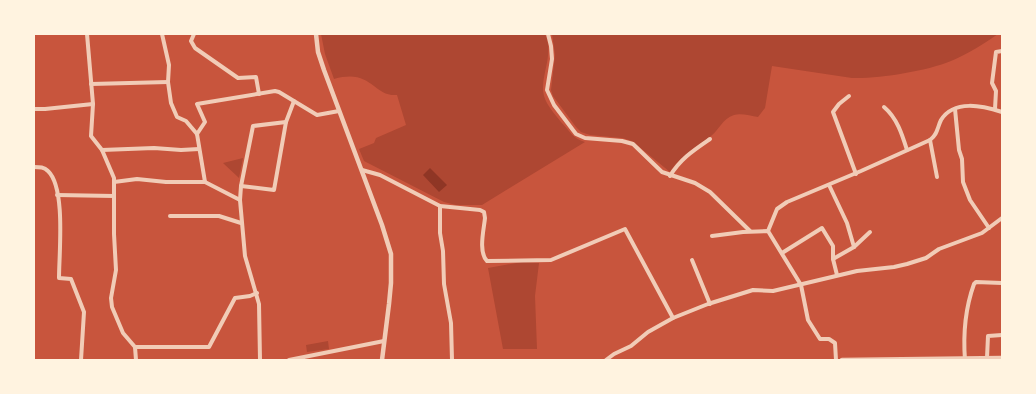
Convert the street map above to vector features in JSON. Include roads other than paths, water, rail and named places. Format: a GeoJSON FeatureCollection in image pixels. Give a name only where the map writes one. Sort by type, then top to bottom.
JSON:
{"type":"FeatureCollection","features":[{"type":"Feature","properties":{"kind":"street"},"geometry":{"type":"LineString","coordinates":[[87,34],[92,104],[91,136],[102,150],[114,178],[116,270],[112,307],[123,332],[135,347],[136,360]]}},
{"type":"Feature","properties":{"kind":"street"},"geometry":{"type":"LineString","coordinates":[[162,34],[169,65],[168,82],[171,103],[177,117],[186,121],[197,134],[205,182]]}},
{"type":"Feature","properties":{"kind":"street"},"geometry":{"type":"LineString","coordinates":[[194,34],[191,41],[195,48],[238,78],[256,77],[259,94]]}},
{"type":"Feature","properties":{"kind":"street"},"geometry":{"type":"LineString","coordinates":[[316,34],[318,52],[391,254],[391,283],[387,331],[382,360]]}},
{"type":"Feature","properties":{"kind":"street"},"geometry":{"type":"LineString","coordinates":[[548,34],[552,60],[547,90],[554,105],[573,130],[585,138],[622,141],[633,144],[662,172],[695,183],[710,192],[750,231]]}},
{"type":"Feature","properties":{"kind":"street"},"geometry":{"type":"LineString","coordinates":[[995,109],[996,91],[992,83],[996,52],[1002,51]]}},
{"type":"Feature","properties":{"kind":"street"},"geometry":{"type":"LineString","coordinates":[[90,84],[168,82]]}},
{"type":"Feature","properties":{"kind":"street"},"geometry":{"type":"LineString","coordinates":[[197,134],[205,122],[198,104],[279,92],[317,114],[340,110]]}},
{"type":"Feature","properties":{"kind":"street"},"geometry":{"type":"LineString","coordinates":[[849,96],[833,112],[856,174]]}},
{"type":"Feature","properties":{"kind":"street"},"geometry":{"type":"LineString","coordinates":[[241,186],[274,190],[286,122],[294,101]]}},
{"type":"Feature","properties":{"kind":"street"},"geometry":{"type":"LineString","coordinates":[[34,109],[92,104]]}},
{"type":"Feature","properties":{"kind":"street"},"geometry":{"type":"LineString","coordinates":[[768,231],[777,209],[787,202],[856,174],[930,140],[936,136],[941,121],[949,111],[969,105],[1002,112]]}},
{"type":"Feature","properties":{"kind":"street"},"geometry":{"type":"LineString","coordinates":[[884,107],[892,114],[907,150]]}},
{"type":"Feature","properties":{"kind":"street"},"geometry":{"type":"LineString","coordinates":[[954,109],[962,160],[962,182],[970,200],[989,228]]}},
{"type":"Feature","properties":{"kind":"street"},"geometry":{"type":"LineString","coordinates":[[260,360],[260,304],[245,256],[241,223],[241,186],[253,126],[286,122]]}},
{"type":"Feature","properties":{"kind":"street"},"geometry":{"type":"LineString","coordinates":[[670,176],[677,165],[692,151],[710,139]]}},
{"type":"Feature","properties":{"kind":"street"},"geometry":{"type":"LineString","coordinates":[[930,140],[937,177]]}},
{"type":"Feature","properties":{"kind":"street"},"geometry":{"type":"LineString","coordinates":[[102,150],[199,149]]}},
{"type":"Feature","properties":{"kind":"street"},"geometry":{"type":"LineString","coordinates":[[34,166],[42,167],[49,172],[58,195],[61,213],[59,278],[71,279],[84,312],[82,360]]}},
{"type":"Feature","properties":{"kind":"street"},"geometry":{"type":"LineString","coordinates":[[362,170],[380,175],[440,206],[484,212],[483,251],[484,258],[487,261],[551,260],[625,229],[673,318]]}},
{"type":"Feature","properties":{"kind":"street"},"geometry":{"type":"LineString","coordinates":[[114,182],[136,179],[166,182],[205,182],[240,200]]}},
{"type":"Feature","properties":{"kind":"street"},"geometry":{"type":"LineString","coordinates":[[829,185],[846,223],[854,247]]}},
{"type":"Feature","properties":{"kind":"street"},"geometry":{"type":"LineString","coordinates":[[58,195],[114,196]]}},
{"type":"Feature","properties":{"kind":"street"},"geometry":{"type":"LineString","coordinates":[[440,206],[440,233],[443,251],[444,284],[451,323],[452,360]]}},
{"type":"Feature","properties":{"kind":"street"},"geometry":{"type":"LineString","coordinates":[[170,216],[219,216],[241,223]]}},
{"type":"Feature","properties":{"kind":"street"},"geometry":{"type":"LineString","coordinates":[[606,360],[673,318],[710,304],[753,290],[773,291],[837,275],[907,264],[926,258],[940,249],[982,233],[1002,219]]}},
{"type":"Feature","properties":{"kind":"street"},"geometry":{"type":"LineString","coordinates":[[782,253],[822,228],[833,246],[833,259],[837,275]]}},
{"type":"Feature","properties":{"kind":"street"},"geometry":{"type":"LineString","coordinates":[[712,236],[750,231],[768,231]]}},
{"type":"Feature","properties":{"kind":"street"},"geometry":{"type":"LineString","coordinates":[[768,231],[801,284],[808,320],[820,339],[829,339],[834,343],[836,360]]}},
{"type":"Feature","properties":{"kind":"street"},"geometry":{"type":"LineString","coordinates":[[833,259],[854,247],[870,232]]}},
{"type":"Feature","properties":{"kind":"street"},"geometry":{"type":"LineString","coordinates":[[692,260],[710,304]]}},
{"type":"Feature","properties":{"kind":"street"},"geometry":{"type":"LineString","coordinates":[[965,360],[963,344],[966,313],[968,300],[974,284],[976,282],[1002,283]]}},
{"type":"Feature","properties":{"kind":"street"},"geometry":{"type":"LineString","coordinates":[[135,347],[209,347],[235,298],[257,293]]}},
{"type":"Feature","properties":{"kind":"street"},"geometry":{"type":"LineString","coordinates":[[987,358],[988,336],[1002,335]]}},
{"type":"Feature","properties":{"kind":"street"},"geometry":{"type":"LineString","coordinates":[[289,360],[384,341]]}},
{"type":"Feature","properties":{"kind":"street"},"geometry":{"type":"LineString","coordinates":[[842,360],[965,360],[1002,358]]}}]}
